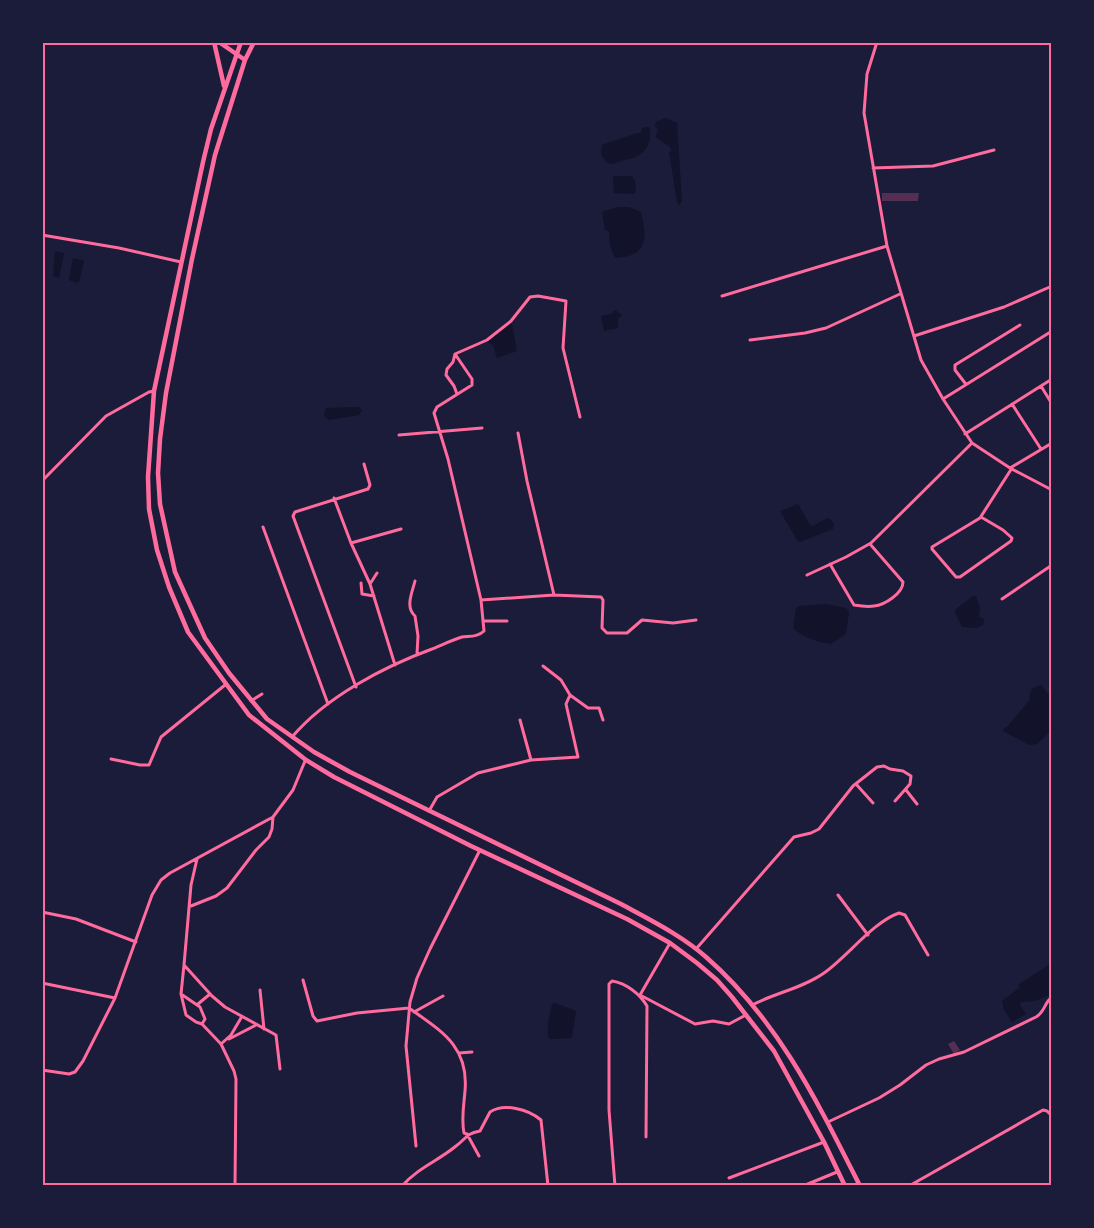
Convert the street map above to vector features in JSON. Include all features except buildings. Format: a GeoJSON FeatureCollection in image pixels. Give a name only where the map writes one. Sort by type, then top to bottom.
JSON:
{"type":"FeatureCollection","features":[{"type":"Feature","properties":{"kind":"main road"},"geometry":{"type":"LineString","coordinates":[[214,42],[224,89]]}},
{"type":"Feature","properties":{"kind":"main road"},"geometry":{"type":"LineString","coordinates":[[219,42],[245,60]]}},
{"type":"Feature","properties":{"kind":"main road"},"geometry":{"type":"LineString","coordinates":[[251,48],[241,42],[224,89],[203,162],[154,391],[148,509],[157,550],[169,587],[188,632],[249,715],[306,760],[334,777],[480,850],[627,919],[670,943],[717,980],[747,1014],[774,1051],[824,1142],[845,1186]]}},
{"type":"Feature","properties":{"kind":"main road"},"geometry":{"type":"LineString","coordinates":[[254,42],[245,60],[215,155],[166,393],[158,473],[160,504],[175,572],[205,638],[251,701],[267,719],[292,737],[350,772],[665,927],[696,949],[735,984],[768,1022],[792,1058],[828,1122],[860,1186]]}},
{"type":"Feature","properties":{"kind":"main road"},"geometry":{"type":"LineString","coordinates":[[154,391],[166,393]]}},
{"type":"Feature","properties":{"kind":"main road"},"geometry":{"type":"LineString","coordinates":[[425,822],[429,811]]}},
{"type":"Feature","properties":{"kind":"street"},"geometry":{"type":"LineString","coordinates":[[877,42],[867,74],[863,107],[887,246],[921,360],[972,443],[1052,490]]}},
{"type":"Feature","properties":{"kind":"street"},"geometry":{"type":"LineString","coordinates":[[873,168],[933,166],[994,150]]}},
{"type":"Feature","properties":{"kind":"street"},"geometry":{"type":"LineString","coordinates":[[42,235],[181,260]]}},
{"type":"Feature","properties":{"kind":"street"},"geometry":{"type":"LineString","coordinates":[[722,296],[887,246]]}},
{"type":"Feature","properties":{"kind":"street"},"geometry":{"type":"LineString","coordinates":[[914,336],[1004,307],[1052,286]]}},
{"type":"Feature","properties":{"kind":"street"},"geometry":{"type":"LineString","coordinates":[[750,340],[826,328],[900,294]]}},
{"type":"Feature","properties":{"kind":"street"},"geometry":{"type":"LineString","coordinates":[[455,354],[487,340],[511,321],[530,297],[538,296],[566,301],[563,348],[580,417]]}},
{"type":"Feature","properties":{"kind":"street"},"geometry":{"type":"LineString","coordinates":[[965,383],[955,365],[1020,325]]}},
{"type":"Feature","properties":{"kind":"street"},"geometry":{"type":"LineString","coordinates":[[943,399],[965,383],[1052,331]]}},
{"type":"Feature","properties":{"kind":"street"},"geometry":{"type":"LineString","coordinates":[[455,354],[446,375],[457,394]]}},
{"type":"Feature","properties":{"kind":"street"},"geometry":{"type":"LineString","coordinates":[[292,737],[307,720],[328,704],[395,665],[417,654],[462,638],[481,634],[485,629],[481,600],[435,410],[473,382],[455,354]]}},
{"type":"Feature","properties":{"kind":"street"},"geometry":{"type":"LineString","coordinates":[[965,434],[1052,379]]}},
{"type":"Feature","properties":{"kind":"street"},"geometry":{"type":"LineString","coordinates":[[1041,386],[1052,404]]}},
{"type":"Feature","properties":{"kind":"street"},"geometry":{"type":"LineString","coordinates":[[42,482],[106,416],[154,391]]}},
{"type":"Feature","properties":{"kind":"street"},"geometry":{"type":"LineString","coordinates":[[1012,404],[1041,450]]}},
{"type":"Feature","properties":{"kind":"street"},"geometry":{"type":"LineString","coordinates":[[399,435],[482,429]]}},
{"type":"Feature","properties":{"kind":"street"},"geometry":{"type":"LineString","coordinates":[[518,433],[554,595]]}},
{"type":"Feature","properties":{"kind":"street"},"geometry":{"type":"LineString","coordinates":[[807,575],[870,544],[972,443]]}},
{"type":"Feature","properties":{"kind":"street"},"geometry":{"type":"LineString","coordinates":[[981,517],[1008,533],[1012,538],[1011,541],[960,577],[956,577],[934,553],[932,547],[981,517],[1011,468],[1052,443]]}},
{"type":"Feature","properties":{"kind":"street"},"geometry":{"type":"LineString","coordinates":[[356,687],[294,516],[295,512],[369,487],[364,464]]}},
{"type":"Feature","properties":{"kind":"street"},"geometry":{"type":"LineString","coordinates":[[334,498],[370,584],[395,665]]}},
{"type":"Feature","properties":{"kind":"street"},"geometry":{"type":"LineString","coordinates":[[263,527],[328,704]]}},
{"type":"Feature","properties":{"kind":"street"},"geometry":{"type":"LineString","coordinates":[[351,543],[401,529]]}},
{"type":"Feature","properties":{"kind":"street"},"geometry":{"type":"LineString","coordinates":[[830,564],[854,605],[877,606],[898,593],[903,588],[903,582],[870,544]]}},
{"type":"Feature","properties":{"kind":"street"},"geometry":{"type":"LineString","coordinates":[[1002,599],[1052,565]]}},
{"type":"Feature","properties":{"kind":"street"},"geometry":{"type":"LineString","coordinates":[[370,584],[377,573]]}},
{"type":"Feature","properties":{"kind":"street"},"geometry":{"type":"LineString","coordinates":[[415,581],[410,605],[411,612],[415,616],[418,636],[417,654]]}},
{"type":"Feature","properties":{"kind":"street"},"geometry":{"type":"LineString","coordinates":[[361,583],[362,594],[374,596]]}},
{"type":"Feature","properties":{"kind":"street"},"geometry":{"type":"LineString","coordinates":[[481,600],[554,595],[601,597],[603,600],[602,628],[604,632],[610,634],[627,633],[642,620],[673,623],[696,620]]}},
{"type":"Feature","properties":{"kind":"street"},"geometry":{"type":"LineString","coordinates":[[484,621],[507,621]]}},
{"type":"Feature","properties":{"kind":"street"},"geometry":{"type":"LineString","coordinates":[[543,666],[561,680],[570,695],[588,708],[599,708],[603,720]]}},
{"type":"Feature","properties":{"kind":"street"},"geometry":{"type":"LineString","coordinates":[[111,759],[149,765],[161,737],[225,685]]}},
{"type":"Feature","properties":{"kind":"street"},"geometry":{"type":"LineString","coordinates":[[251,701],[262,694]]}},
{"type":"Feature","properties":{"kind":"street"},"geometry":{"type":"LineString","coordinates":[[429,811],[437,797],[466,778],[495,767],[531,760],[578,757],[566,704],[570,695]]}},
{"type":"Feature","properties":{"kind":"street"},"geometry":{"type":"LineString","coordinates":[[520,720],[531,760]]}},
{"type":"Feature","properties":{"kind":"street"},"geometry":{"type":"LineString","coordinates":[[42,1070],[69,1074],[75,1072],[83,1061],[115,998],[152,895],[161,880],[273,817],[292,790],[306,760]]}},
{"type":"Feature","properties":{"kind":"street"},"geometry":{"type":"LineString","coordinates":[[696,949],[794,837],[819,829],[856,784],[877,767],[884,766],[903,771],[912,780],[895,801]]}},
{"type":"Feature","properties":{"kind":"street"},"geometry":{"type":"LineString","coordinates":[[856,784],[873,803]]}},
{"type":"Feature","properties":{"kind":"street"},"geometry":{"type":"LineString","coordinates":[[906,790],[917,804]]}},
{"type":"Feature","properties":{"kind":"street"},"geometry":{"type":"LineString","coordinates":[[190,906],[216,896],[226,888],[256,849],[269,837],[273,817]]}},
{"type":"Feature","properties":{"kind":"street"},"geometry":{"type":"LineString","coordinates":[[416,1146],[406,1046],[409,1008],[417,978],[430,949],[480,850]]}},
{"type":"Feature","properties":{"kind":"street"},"geometry":{"type":"LineString","coordinates":[[197,859],[184,947],[181,994],[186,1015],[202,1024],[221,1044],[236,1079],[235,1186]]}},
{"type":"Feature","properties":{"kind":"street"},"geometry":{"type":"LineString","coordinates":[[838,894],[868,935]]}},
{"type":"Feature","properties":{"kind":"street"},"geometry":{"type":"LineString","coordinates":[[42,912],[76,919],[136,942]]}},
{"type":"Feature","properties":{"kind":"street"},"geometry":{"type":"LineString","coordinates":[[752,1005],[825,973],[888,918],[899,913],[903,913],[928,955]]}},
{"type":"Feature","properties":{"kind":"street"},"geometry":{"type":"LineString","coordinates":[[640,995],[670,943]]}},
{"type":"Feature","properties":{"kind":"street"},"geometry":{"type":"LineString","coordinates":[[183,965],[225,1007],[276,1035],[280,1070]]}},
{"type":"Feature","properties":{"kind":"street"},"geometry":{"type":"LineString","coordinates":[[303,980],[313,1016],[317,1021],[357,1012],[409,1008],[454,1043],[466,1081],[464,1133],[467,1134],[479,1156]]}},
{"type":"Feature","properties":{"kind":"street"},"geometry":{"type":"LineString","coordinates":[[615,1186],[609,1110],[609,984],[617,981],[695,1024],[712,1021],[729,1024],[747,1014]]}},
{"type":"Feature","properties":{"kind":"street"},"geometry":{"type":"LineString","coordinates":[[42,983],[115,998]]}},
{"type":"Feature","properties":{"kind":"street"},"geometry":{"type":"LineString","coordinates":[[260,990],[264,1029]]}},
{"type":"Feature","properties":{"kind":"street"},"geometry":{"type":"LineString","coordinates":[[181,994],[198,1004],[205,1019],[202,1024]]}},
{"type":"Feature","properties":{"kind":"street"},"geometry":{"type":"LineString","coordinates":[[198,1004],[210,994]]}},
{"type":"Feature","properties":{"kind":"street"},"geometry":{"type":"LineString","coordinates":[[640,995],[646,1006],[646,1137]]}},
{"type":"Feature","properties":{"kind":"street"},"geometry":{"type":"LineString","coordinates":[[414,1011],[443,996]]}},
{"type":"Feature","properties":{"kind":"street"},"geometry":{"type":"LineString","coordinates":[[828,1122],[879,1098],[926,1065],[964,1052],[1036,1017],[1044,1011],[1048,1000],[1052,997]]}},
{"type":"Feature","properties":{"kind":"street"},"geometry":{"type":"LineString","coordinates":[[226,1040],[242,1017]]}},
{"type":"Feature","properties":{"kind":"street"},"geometry":{"type":"LineString","coordinates":[[221,1044],[256,1024]]}},
{"type":"Feature","properties":{"kind":"street"},"geometry":{"type":"LineString","coordinates":[[459,1053],[472,1052]]}},
{"type":"Feature","properties":{"kind":"street"},"geometry":{"type":"LineString","coordinates":[[402,1186],[419,1169],[457,1146],[467,1134],[480,1131],[490,1112],[498,1108],[522,1110],[536,1115],[541,1120],[548,1186]]}},
{"type":"Feature","properties":{"kind":"street"},"geometry":{"type":"LineString","coordinates":[[909,1186],[1043,1110],[1052,1116]]}},
{"type":"Feature","properties":{"kind":"street"},"geometry":{"type":"LineString","coordinates":[[729,1178],[824,1142]]}},
{"type":"Feature","properties":{"kind":"street"},"geometry":{"type":"LineString","coordinates":[[803,1186],[837,1172]]}},
{"type":"Feature","properties":{"kind":"shaded area"},"geometry":{"type":"Polygon","coordinates":[[[666,118],[677,123],[682,201],[679,205],[669,152],[672,151],[669,146],[655,137],[658,130],[655,126],[656,122],[666,118]]]}},
{"type":"Feature","properties":{"kind":"shaded area"},"geometry":{"type":"Polygon","coordinates":[[[642,128],[650,128],[649,142],[639,155],[611,164],[607,163],[601,155],[602,145],[641,133],[642,128]]]}},
{"type":"Feature","properties":{"kind":"shaded area"},"geometry":{"type":"Polygon","coordinates":[[[614,176],[632,176],[635,181],[634,194],[614,193],[614,176]]]}},
{"type":"Feature","properties":{"kind":"shaded area"},"geometry":{"type":"Polygon","coordinates":[[[619,207],[629,207],[641,212],[644,239],[643,245],[634,254],[615,258],[610,245],[609,231],[605,230],[602,213],[619,207]]]}},
{"type":"Feature","properties":{"kind":"shaded area"},"geometry":{"type":"Polygon","coordinates":[[[55,251],[64,253],[59,278],[53,276],[55,251]]]}},
{"type":"Feature","properties":{"kind":"shaded area"},"geometry":{"type":"Polygon","coordinates":[[[73,258],[84,261],[77,283],[69,280],[73,258]]]}},
{"type":"Feature","properties":{"kind":"shaded area"},"geometry":{"type":"Polygon","coordinates":[[[615,310],[622,315],[618,319],[618,328],[604,331],[601,316],[611,314],[615,310]]]}},
{"type":"Feature","properties":{"kind":"shaded area"},"geometry":{"type":"Polygon","coordinates":[[[512,324],[517,351],[497,358],[493,345],[488,342],[489,339],[512,324]]]}},
{"type":"Feature","properties":{"kind":"shaded area"},"geometry":{"type":"Polygon","coordinates":[[[359,407],[362,410],[359,415],[329,420],[324,415],[326,408],[359,407]]]}},
{"type":"Feature","properties":{"kind":"shaded area"},"geometry":{"type":"Polygon","coordinates":[[[798,504],[810,525],[828,518],[834,523],[833,529],[800,542],[797,540],[780,511],[798,504]]]}},
{"type":"Feature","properties":{"kind":"shaded area"},"geometry":{"type":"Polygon","coordinates":[[[976,596],[980,608],[979,617],[984,619],[983,625],[977,628],[962,627],[955,613],[956,609],[976,596]]]}},
{"type":"Feature","properties":{"kind":"shaded area"},"geometry":{"type":"Polygon","coordinates":[[[826,604],[846,608],[849,612],[846,634],[831,644],[810,639],[793,628],[796,608],[826,604]]]}},
{"type":"Feature","properties":{"kind":"shaded area"},"geometry":{"type":"Polygon","coordinates":[[[1041,685],[1052,698],[1052,730],[1037,744],[1029,745],[1003,731],[1029,701],[1031,690],[1041,685]]]}},
{"type":"Feature","properties":{"kind":"shaded area"},"geometry":{"type":"Polygon","coordinates":[[[1052,963],[1052,994],[1035,1001],[1021,1002],[1020,1005],[1026,1014],[1012,1022],[1004,1010],[1002,1001],[1019,988],[1019,984],[1052,963]]]}},
{"type":"Feature","properties":{"kind":"shaded area"},"geometry":{"type":"Polygon","coordinates":[[[552,1004],[576,1011],[572,1038],[550,1039],[548,1037],[548,1023],[552,1004]]]}}]}
